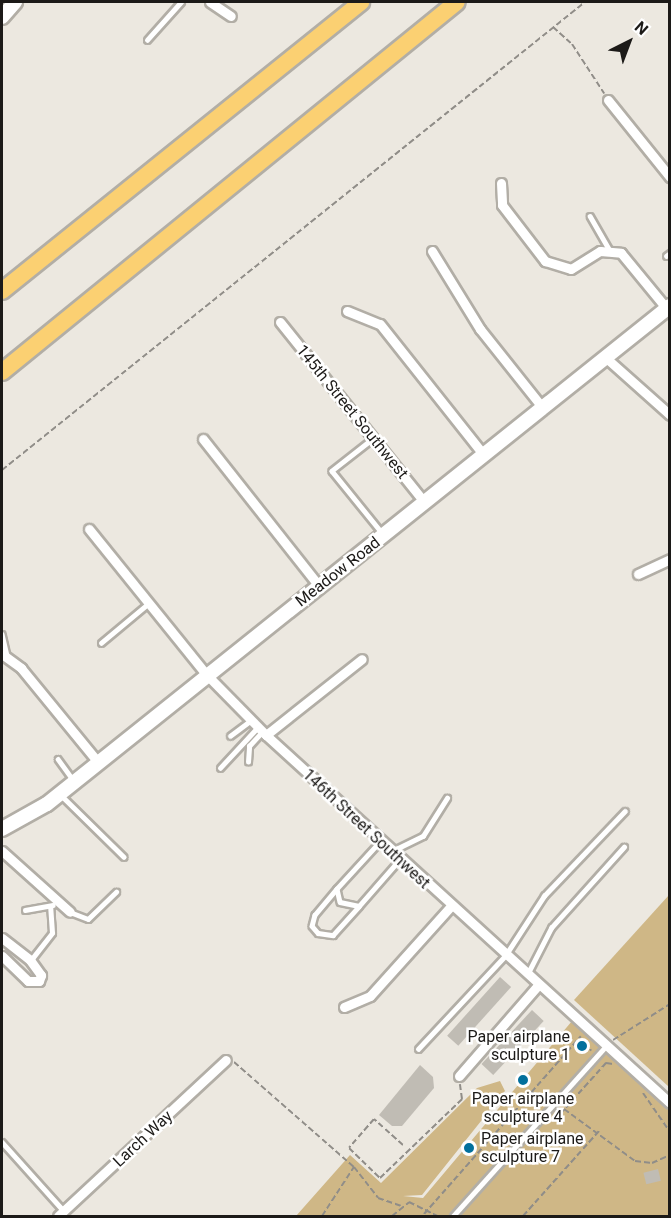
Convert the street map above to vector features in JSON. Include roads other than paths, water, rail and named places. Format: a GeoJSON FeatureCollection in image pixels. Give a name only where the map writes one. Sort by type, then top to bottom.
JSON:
{"type":"FeatureCollection","features":[{"type":"Feature","properties":{"kind":"highway"},"geometry":{"type":"LineString","coordinates":[[2,291],[361,2]]}},
{"type":"Feature","properties":{"kind":"highway"},"geometry":{"type":"LineString","coordinates":[[2,372],[457,2]]}},
{"type":"Feature","properties":{"kind":"street"},"geometry":{"type":"LineString","coordinates":[[2,17],[15,2]]}},
{"type":"Feature","properties":{"kind":"street"},"geometry":{"type":"LineString","coordinates":[[210,2],[231,16]]}},
{"type":"Feature","properties":{"kind":"street"},"geometry":{"type":"LineString","coordinates":[[608,100],[669,177]]}},
{"type":"Feature","properties":{"kind":"street"},"geometry":{"type":"LineString","coordinates":[[501,183],[502,205],[545,261],[571,269],[609,249],[630,262],[668,308]]}},
{"type":"Feature","properties":{"kind":"street"},"geometry":{"type":"LineString","coordinates":[[432,251],[480,329],[543,407]]}},
{"type":"Feature","properties":{"kind":"street","name":"Meadow Road"},"geometry":{"type":"LineString","coordinates":[[2,829],[59,793],[385,536],[483,454],[668,308]]}},
{"type":"Feature","properties":{"kind":"street"},"geometry":{"type":"LineString","coordinates":[[347,311],[380,324],[483,454]]}},
{"type":"Feature","properties":{"kind":"street","name":"145th Street Southwest"},"geometry":{"type":"LineString","coordinates":[[280,322],[425,502]]}},
{"type":"Feature","properties":{"kind":"street"},"geometry":{"type":"LineString","coordinates":[[605,357],[669,416]]}},
{"type":"Feature","properties":{"kind":"street"},"geometry":{"type":"LineString","coordinates":[[203,440],[320,587]]}},
{"type":"Feature","properties":{"kind":"street","name":"146th Street Southwest"},"geometry":{"type":"LineString","coordinates":[[89,529],[207,675],[259,729],[505,956],[669,1103]]}},
{"type":"Feature","properties":{"kind":"street"},"geometry":{"type":"LineString","coordinates":[[638,574],[669,559]]}},
{"type":"Feature","properties":{"kind":"street"},"geometry":{"type":"LineString","coordinates":[[5,656],[97,761]]}},
{"type":"Feature","properties":{"kind":"street"},"geometry":{"type":"LineString","coordinates":[[259,729],[362,659]]}},
{"type":"Feature","properties":{"kind":"street"},"geometry":{"type":"LineString","coordinates":[[2,851],[54,904],[70,912]]}},
{"type":"Feature","properties":{"kind":"street"},"geometry":{"type":"LineString","coordinates":[[344,1007],[370,996],[451,906]]}},
{"type":"Feature","properties":{"kind":"street"},"geometry":{"type":"LineString","coordinates":[[2,938],[30,960],[42,975],[39,981],[28,981],[2,956]]}},
{"type":"Feature","properties":{"kind":"street"},"geometry":{"type":"LineString","coordinates":[[459,1076],[538,986]]}},
{"type":"Feature","properties":{"kind":"street","name":"Larch Way"},"geometry":{"type":"LineString","coordinates":[[61,1214],[226,1060]]}},
{"type":"Feature","properties":{"kind":"lane"},"geometry":{"type":"LineString","coordinates":[[147,40],[181,2]]}},
{"type":"Feature","properties":{"kind":"lane"},"geometry":{"type":"LineString","coordinates":[[590,216],[609,249]]}},
{"type":"Feature","properties":{"kind":"lane"},"geometry":{"type":"LineString","coordinates":[[373,438],[332,471],[385,536]]}},
{"type":"Feature","properties":{"kind":"lane"},"geometry":{"type":"LineString","coordinates":[[101,643],[149,603]]}},
{"type":"Feature","properties":{"kind":"lane"},"geometry":{"type":"LineString","coordinates":[[2,634],[5,656]]}},
{"type":"Feature","properties":{"kind":"lane"},"geometry":{"type":"LineString","coordinates":[[230,736],[259,729]]}},
{"type":"Feature","properties":{"kind":"lane"},"geometry":{"type":"LineString","coordinates":[[248,762],[249,746],[259,729]]}},
{"type":"Feature","properties":{"kind":"lane"},"geometry":{"type":"LineString","coordinates":[[220,768],[259,729]]}},
{"type":"Feature","properties":{"kind":"lane"},"geometry":{"type":"LineString","coordinates":[[58,759],[74,781]]}},
{"type":"Feature","properties":{"kind":"lane"},"geometry":{"type":"LineString","coordinates":[[59,793],[124,857]]}},
{"type":"Feature","properties":{"kind":"lane"},"geometry":{"type":"LineString","coordinates":[[392,852],[423,836],[447,798]]}},
{"type":"Feature","properties":{"kind":"lane"},"geometry":{"type":"LineString","coordinates":[[418,1049],[505,956],[544,896],[625,811]]}},
{"type":"Feature","properties":{"kind":"lane"},"geometry":{"type":"LineString","coordinates":[[381,842],[315,915],[312,926],[318,933],[333,935],[400,859]]}},
{"type":"Feature","properties":{"kind":"lane"},"geometry":{"type":"LineString","coordinates":[[527,975],[551,928],[624,847]]}},
{"type":"Feature","properties":{"kind":"lane"},"geometry":{"type":"LineString","coordinates":[[337,889],[340,902],[359,906]]}},
{"type":"Feature","properties":{"kind":"lane"},"geometry":{"type":"LineString","coordinates":[[70,912],[88,919],[116,892]]}},
{"type":"Feature","properties":{"kind":"lane"},"geometry":{"type":"LineString","coordinates":[[25,910],[54,904],[52,933],[30,960]]}},
{"type":"Feature","properties":{"kind":"lane"},"geometry":{"type":"LineString","coordinates":[[453,1216],[606,1046]]}},
{"type":"Feature","properties":{"kind":"lane"},"geometry":{"type":"LineString","coordinates":[[2,1142],[61,1214]]}},
{"type":"Feature","properties":{"kind":"place","name":"Paper airplane sculpture 1"},"geometry":{"type":"Point","coordinates":[582,1046]}},
{"type":"Feature","properties":{"kind":"place","name":"Paper airplane sculpture 4"},"geometry":{"type":"Point","coordinates":[523,1080]}},
{"type":"Feature","properties":{"kind":"place","name":"Paper airplane sculpture 7"},"geometry":{"type":"Point","coordinates":[469,1148]}}]}
